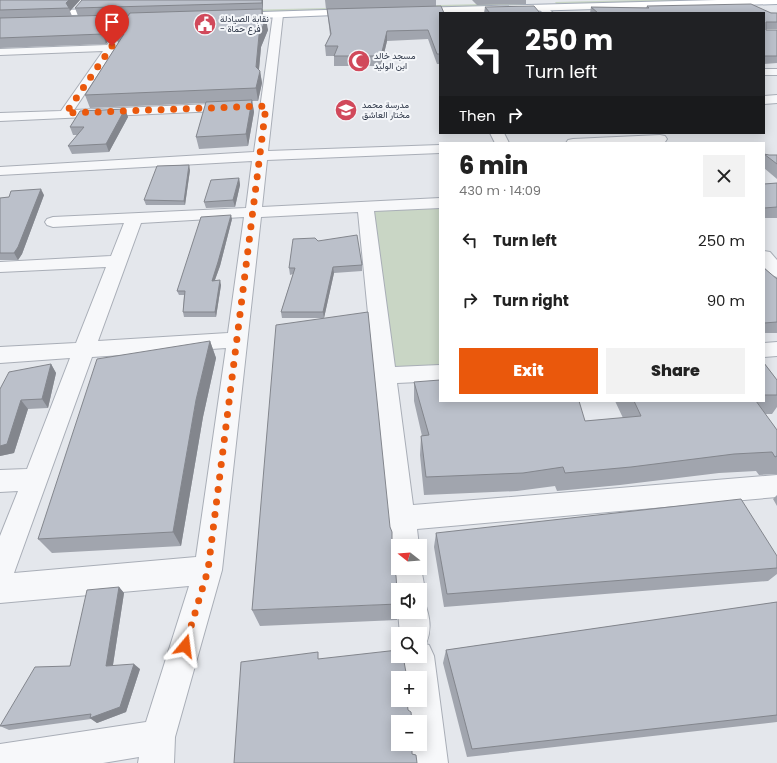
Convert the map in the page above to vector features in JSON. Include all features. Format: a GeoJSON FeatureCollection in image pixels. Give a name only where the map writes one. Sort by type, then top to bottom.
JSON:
{"type":"FeatureCollection","features":[{"type":"Feature","properties":{"kind":"main road"},"geometry":{"type":"LineString","coordinates":[[545,7],[551,6],[552,3],[536,0],[408,7],[439,12],[545,7],[777,1]]}},
{"type":"Feature","properties":{"kind":"main road"},"geometry":{"type":"LineString","coordinates":[[361,5],[224,12],[278,15],[369,12]]}},
{"type":"Feature","properties":{"kind":"main road"},"geometry":{"type":"LineString","coordinates":[[0,14],[162,10]]}},
{"type":"Feature","properties":{"kind":"main road"},"geometry":{"type":"LineString","coordinates":[[0,22],[169,18]]}},
{"type":"Feature","properties":{"kind":"street"},"geometry":{"type":"LineString","coordinates":[[74,13],[82,4]]}},
{"type":"Feature","properties":{"kind":"street"},"geometry":{"type":"LineString","coordinates":[[0,762],[157,750],[208,570],[260,156],[258,106],[278,15]]}},
{"type":"Feature","properties":{"kind":"street"},"geometry":{"type":"LineString","coordinates":[[66,113],[130,19]]}},
{"type":"Feature","properties":{"kind":"street"},"geometry":{"type":"LineString","coordinates":[[0,52],[110,48]]}},
{"type":"Feature","properties":{"kind":"street"},"geometry":{"type":"LineString","coordinates":[[4,64],[18,51]]}},
{"type":"Feature","properties":{"kind":"street"},"geometry":{"type":"LineString","coordinates":[[765,72],[777,72]]}},
{"type":"Feature","properties":{"kind":"street"},"geometry":{"type":"LineString","coordinates":[[765,100],[777,100]]}},
{"type":"Feature","properties":{"kind":"street"},"geometry":{"type":"LineString","coordinates":[[0,117],[258,106]]}},
{"type":"Feature","properties":{"kind":"street"},"geometry":{"type":"LineString","coordinates":[[590,142],[659,138]]}},
{"type":"Feature","properties":{"kind":"street"},"geometry":{"type":"LineString","coordinates":[[0,171],[260,156],[439,149]]}},
{"type":"Feature","properties":{"kind":"street"},"geometry":{"type":"LineString","coordinates":[[53,222],[439,203]]}},
{"type":"Feature","properties":{"kind":"street"},"geometry":{"type":"LineString","coordinates":[[365,207],[404,539]]}},
{"type":"Feature","properties":{"kind":"street"},"geometry":{"type":"LineString","coordinates":[[0,572],[134,218]]}},
{"type":"Feature","properties":{"kind":"street"},"geometry":{"type":"LineString","coordinates":[[767,259],[777,244]]}},
{"type":"Feature","properties":{"kind":"street"},"geometry":{"type":"LineString","coordinates":[[0,267],[118,261]]}},
{"type":"Feature","properties":{"kind":"street"},"geometry":{"type":"LineString","coordinates":[[0,355],[236,340]]}},
{"type":"Feature","properties":{"kind":"street"},"geometry":{"type":"LineString","coordinates":[[765,350],[777,349]]}},
{"type":"Feature","properties":{"kind":"street"},"geometry":{"type":"LineString","coordinates":[[385,376],[439,373]]}},
{"type":"Feature","properties":{"kind":"street"},"geometry":{"type":"LineString","coordinates":[[0,481],[36,479]]}},
{"type":"Feature","properties":{"kind":"street"},"geometry":{"type":"LineString","coordinates":[[402,518],[777,486]]}},
{"type":"Feature","properties":{"kind":"street"},"geometry":{"type":"LineString","coordinates":[[0,589],[208,570]]}},
{"type":"Feature","properties":{"kind":"street"},"geometry":{"type":"LineString","coordinates":[[419,663],[430,763]]}},
{"type":"Feature","properties":{"kind":"green space"},"geometry":{"type":"Polygon","coordinates":[[[733,0],[557,5],[555,2],[733,0]]]}},
{"type":"Feature","properties":{"kind":"green space"},"geometry":{"type":"Polygon","coordinates":[[[524,3],[526,6],[0,20],[0,16],[524,3]]]}},
{"type":"Feature","properties":{"kind":"green space"},"geometry":{"type":"Polygon","coordinates":[[[439,203],[439,373],[385,376],[365,207],[439,203]]]}},
{"type":"Feature","properties":{"kind":"building"},"geometry":{"type":"Polygon","coordinates":[[[0,0],[69,0],[66,3],[69,8],[0,10],[0,0]]]}},
{"type":"Feature","properties":{"kind":"building"},"geometry":{"type":"Polygon","coordinates":[[[82,0],[262,0],[262,3],[75,8],[82,0]]]}},
{"type":"Feature","properties":{"kind":"building"},"geometry":{"type":"Polygon","coordinates":[[[751,4],[771,13],[777,13],[777,22],[766,22],[766,30],[777,30],[777,56],[765,56],[765,12],[597,12],[591,7],[649,8],[647,6],[751,4]]]}},
{"type":"Feature","properties":{"kind":"building"},"geometry":{"type":"Polygon","coordinates":[[[441,6],[444,12],[439,12],[439,54],[437,54],[428,30],[387,31],[381,56],[334,56],[338,46],[325,46],[331,34],[327,9],[441,6]]]}},
{"type":"Feature","properties":{"kind":"building"},"geometry":{"type":"Polygon","coordinates":[[[534,6],[539,12],[489,12],[485,7],[534,6]]]}},
{"type":"Feature","properties":{"kind":"building"},"geometry":{"type":"Polygon","coordinates":[[[262,9],[262,16],[266,19],[259,35],[256,67],[260,71],[256,88],[85,95],[124,34],[115,34],[130,13],[262,9]]]}},
{"type":"Feature","properties":{"kind":"building"},"geometry":{"type":"Polygon","coordinates":[[[117,15],[103,34],[0,38],[0,18],[117,15]]]}},
{"type":"Feature","properties":{"kind":"building"},"geometry":{"type":"Polygon","coordinates":[[[252,100],[246,134],[196,137],[206,102],[252,100]]]}},
{"type":"Feature","properties":{"kind":"building"},"geometry":{"type":"Polygon","coordinates":[[[125,109],[106,144],[68,146],[84,127],[70,127],[80,111],[125,109]]]}},
{"type":"Feature","properties":{"kind":"building"},"geometry":{"type":"Polygon","coordinates":[[[765,154],[777,155],[777,164],[765,155],[765,154]]]}},
{"type":"Feature","properties":{"kind":"building"},"geometry":{"type":"Polygon","coordinates":[[[189,165],[184,201],[144,200],[157,166],[189,165]]]}},
{"type":"Feature","properties":{"kind":"building"},"geometry":{"type":"Polygon","coordinates":[[[239,178],[233,200],[204,202],[211,180],[239,178]]]}},
{"type":"Feature","properties":{"kind":"building"},"geometry":{"type":"Polygon","coordinates":[[[777,183],[777,207],[765,208],[765,184],[777,183]]]}},
{"type":"Feature","properties":{"kind":"building"},"geometry":{"type":"Polygon","coordinates":[[[41,189],[18,247],[14,253],[0,253],[0,198],[9,197],[11,191],[41,189]]]}},
{"type":"Feature","properties":{"kind":"building"},"geometry":{"type":"Polygon","coordinates":[[[231,215],[212,281],[220,280],[215,312],[183,312],[185,291],[177,291],[201,217],[231,215]]]}},
{"type":"Feature","properties":{"kind":"building"},"geometry":{"type":"Polygon","coordinates":[[[357,235],[362,265],[333,267],[323,312],[281,312],[295,268],[289,268],[293,239],[315,238],[318,241],[357,235]]]}},
{"type":"Feature","properties":{"kind":"building"},"geometry":{"type":"Polygon","coordinates":[[[765,269],[777,279],[777,322],[765,323],[765,269]]]}},
{"type":"Feature","properties":{"kind":"building"},"geometry":{"type":"Polygon","coordinates":[[[368,312],[390,527],[392,532],[391,575],[396,576],[396,583],[391,583],[391,604],[252,610],[276,325],[368,312]]]}},
{"type":"Feature","properties":{"kind":"building"},"geometry":{"type":"Polygon","coordinates":[[[210,341],[196,400],[173,532],[38,539],[97,359],[210,341]]]}},
{"type":"Feature","properties":{"kind":"building"},"geometry":{"type":"Polygon","coordinates":[[[51,364],[42,399],[21,400],[7,444],[0,446],[0,389],[9,372],[51,364]]]}},
{"type":"Feature","properties":{"kind":"building"},"geometry":{"type":"Polygon","coordinates":[[[765,364],[777,380],[777,395],[765,395],[765,364]]]}},
{"type":"Feature","properties":{"kind":"building"},"geometry":{"type":"Polygon","coordinates":[[[439,380],[439,402],[579,402],[585,421],[641,416],[634,402],[757,402],[777,430],[777,456],[775,457],[772,452],[734,454],[631,467],[565,473],[563,467],[523,473],[426,477],[421,436],[429,435],[414,382],[439,380]]]}},
{"type":"Feature","properties":{"kind":"building"},"geometry":{"type":"Polygon","coordinates":[[[741,499],[777,556],[777,568],[447,594],[436,533],[741,499]]]}},
{"type":"Feature","properties":{"kind":"building"},"geometry":{"type":"Polygon","coordinates":[[[119,587],[106,666],[134,664],[120,707],[90,718],[91,714],[0,726],[35,667],[70,666],[87,590],[119,587]]]}},
{"type":"Feature","properties":{"kind":"building"},"geometry":{"type":"Polygon","coordinates":[[[777,602],[777,715],[472,749],[446,650],[777,602]]]}},
{"type":"Feature","properties":{"kind":"building"},"geometry":{"type":"Polygon","coordinates":[[[391,651],[391,663],[404,663],[406,671],[391,671],[391,707],[408,707],[411,715],[391,715],[391,751],[412,751],[412,754],[416,755],[417,763],[234,763],[241,662],[318,652],[318,659],[391,651]]]}},
{"type":"Feature","properties":{"kind":"place","name":"نقابة الصيادلة - فرع حماة"},"geometry":{"type":"Point","coordinates":[205,24]}},
{"type":"Feature","properties":{"kind":"place","name":"مسجد خالد ابن الوليد"},"geometry":{"type":"Point","coordinates":[359,61]}},
{"type":"Feature","properties":{"kind":"place","name":"مدرسة محمد مختار العاشق"},"geometry":{"type":"Point","coordinates":[346,110]}},
{"type":"Feature","properties":{"kind":"route"},"geometry":{"type":"LineString","coordinates":[[112,46],[66,113],[266,106],[208,570],[185,646]]}}]}
